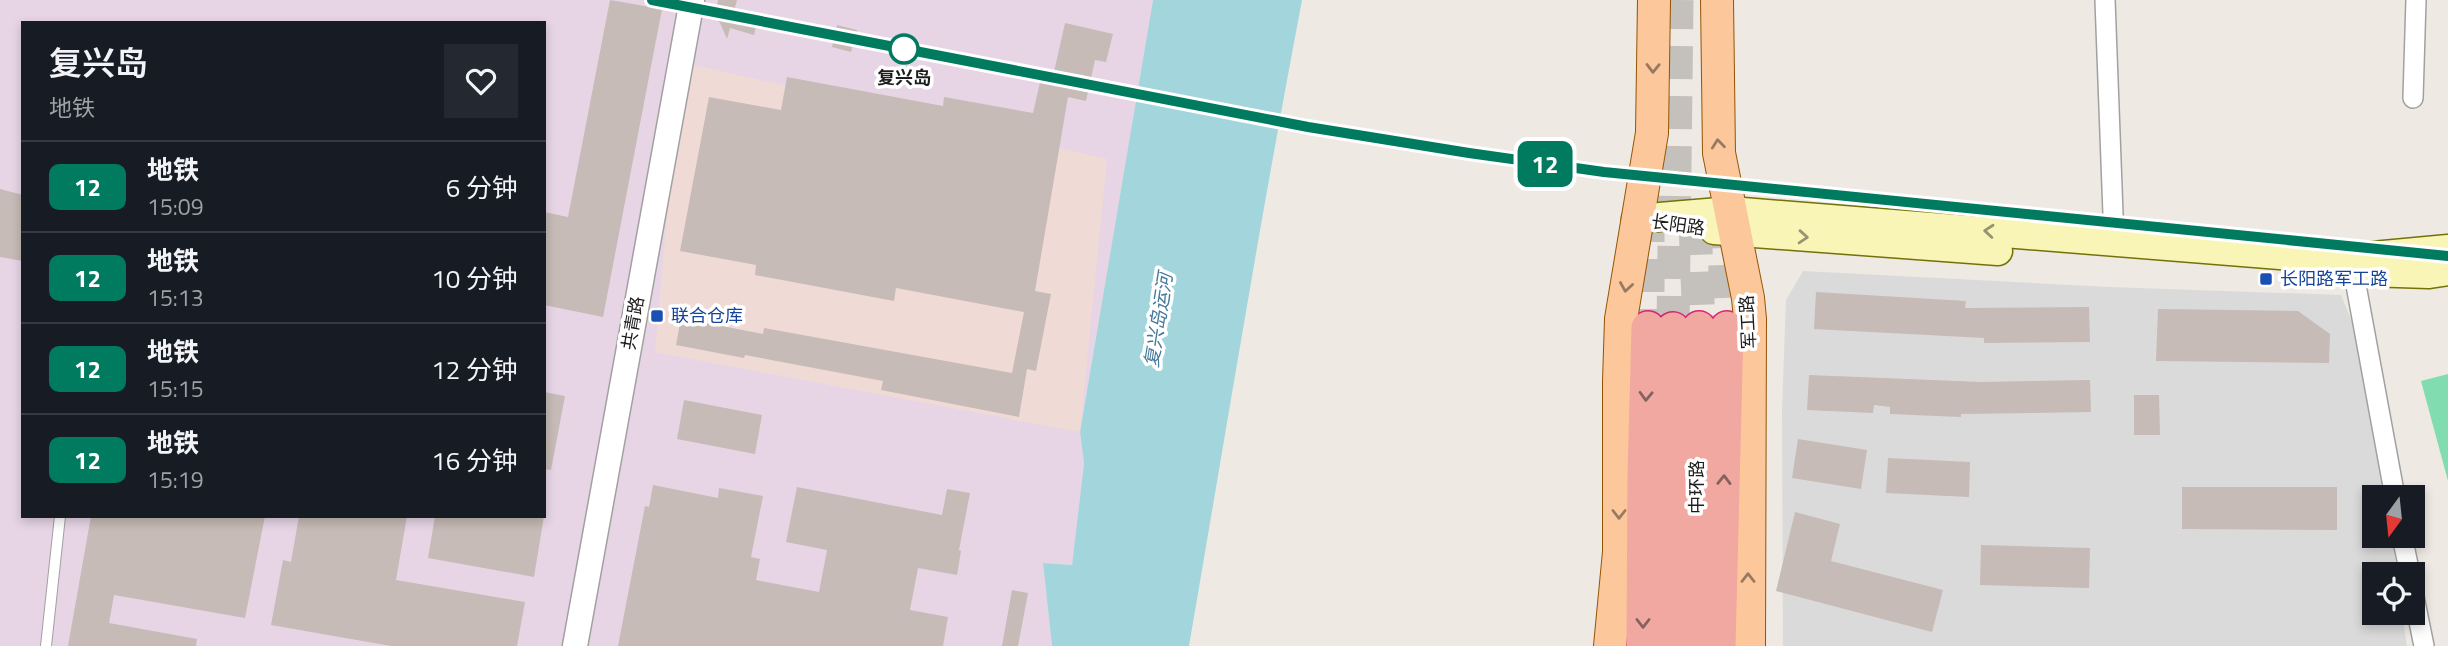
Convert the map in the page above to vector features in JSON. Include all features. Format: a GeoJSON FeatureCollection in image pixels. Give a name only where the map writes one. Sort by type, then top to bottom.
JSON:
{"type":"FeatureCollection","features":[{"type":"Feature","properties":{"kind":"highway"},"geometry":{"type":"LineString","coordinates":[[1643,646],[1644,477],[1687,328]]}},
{"type":"Feature","properties":{"kind":"highway"},"geometry":{"type":"LineString","coordinates":[[1687,328],[1719,646]]}},
{"type":"Feature","properties":{"kind":"highway","name":"中环路"},"geometry":{"type":"LineString","coordinates":[[1668,646],[1687,328]]}},
{"type":"Feature","properties":{"kind":"highway","name":"中环路"},"geometry":{"type":"LineString","coordinates":[[1687,328],[1696,646]]}},
{"type":"Feature","properties":{"kind":"main road"},"geometry":{"type":"LineString","coordinates":[[1610,646],[1619,552],[1621,319],[1652,133],[1654,0]]}},
{"type":"Feature","properties":{"kind":"main road","name":"军工路"},"geometry":{"type":"LineString","coordinates":[[1717,0],[1718,153],[1751,319],[1748,646]]}},
{"type":"Feature","properties":{"kind":"main road","name":"长阳路"},"geometry":{"type":"LineString","coordinates":[[1636,219],[2114,241],[2303,257],[2429,274],[2448,271]]}},
{"type":"Feature","properties":{"kind":"main road","name":"长阳路"},"geometry":{"type":"LineString","coordinates":[[1733,222],[2266,271],[2352,265],[2448,249]]}},
{"type":"Feature","properties":{"kind":"street","name":"共青路"},"geometry":{"type":"LineString","coordinates":[[575,646],[692,0]]}},
{"type":"Feature","properties":{"kind":"street"},"geometry":{"type":"LineString","coordinates":[[2105,0],[2114,241]]}},
{"type":"Feature","properties":{"kind":"street"},"geometry":{"type":"LineString","coordinates":[[2413,97],[2416,0]]}},
{"type":"Feature","properties":{"kind":"street"},"geometry":{"type":"LineString","coordinates":[[2352,265],[2393,485]]}},
{"type":"Feature","properties":{"kind":"street"},"geometry":{"type":"LineString","coordinates":[[2420,625],[2424,646]]}},
{"type":"Feature","properties":{"kind":"lane"},"geometry":{"type":"LineString","coordinates":[[46,646],[60,518]]}},
{"type":"Feature","properties":{"kind":"shaded area"},"geometry":{"type":"Polygon","coordinates":[[[0,0],[1153,0],[1080,432],[1084,463],[1072,565],[1043,563],[1052,646],[0,646],[0,0]]]}},
{"type":"Feature","properties":{"kind":"shaded area"},"geometry":{"type":"Polygon","coordinates":[[[681,62],[1107,159],[1080,432],[655,352],[681,62]]]}},
{"type":"Feature","properties":{"kind":"shaded area"},"geometry":{"type":"Polygon","coordinates":[[[1803,271],[2109,287],[2341,295],[2368,361],[2384,485],[2362,485],[2362,548],[2394,548],[2395,562],[2362,562],[2362,625],[2404,625],[2407,646],[1783,646],[1782,409],[1786,300],[1803,271]]]}},
{"type":"Feature","properties":{"kind":"green space"},"geometry":{"type":"Polygon","coordinates":[[[2448,374],[2448,481],[2421,381],[2448,374]]]}},
{"type":"Feature","properties":{"kind":"water","name":"复兴岛运河"},"geometry":{"type":"Polygon","coordinates":[[[1153,0],[1302,0],[1189,646],[1052,646],[1043,563],[1072,565],[1084,463],[1080,432],[1153,0]]]}},
{"type":"Feature","properties":{"kind":"building"},"geometry":{"type":"Polygon","coordinates":[[[610,0],[662,9],[603,317],[546,305],[546,212],[568,217],[610,0]]]}},
{"type":"Feature","properties":{"kind":"building"},"geometry":{"type":"Polygon","coordinates":[[[718,0],[737,0],[733,15],[757,21],[754,35],[730,28],[727,39],[720,23],[708,9],[716,11],[718,0]]]}},
{"type":"Feature","properties":{"kind":"building"},"geometry":{"type":"Polygon","coordinates":[[[1065,23],[1113,34],[1106,62],[1095,60],[1086,101],[1068,97],[1035,291],[1051,294],[1036,371],[1027,369],[1019,417],[881,390],[883,381],[676,345],[681,318],[763,334],[764,328],[1012,373],[1024,312],[896,288],[894,301],[755,275],[756,265],[680,251],[709,97],[781,110],[787,77],[943,106],[944,97],[1033,113],[1043,69],[1054,72],[1065,23]]]}},
{"type":"Feature","properties":{"kind":"building"},"geometry":{"type":"Polygon","coordinates":[[[837,25],[857,30],[851,52],[832,47],[837,25]]]}},
{"type":"Feature","properties":{"kind":"building"},"geometry":{"type":"Polygon","coordinates":[[[0,189],[21,194],[21,261],[0,257],[0,189]]]}},
{"type":"Feature","properties":{"kind":"building"},"geometry":{"type":"Polygon","coordinates":[[[1816,292],[1966,301],[1965,308],[2089,307],[2090,342],[1984,343],[1984,338],[1814,329],[1816,292]]]}},
{"type":"Feature","properties":{"kind":"building"},"geometry":{"type":"Polygon","coordinates":[[[2158,309],[2298,311],[2330,334],[2329,363],[2156,361],[2158,309]]]}},
{"type":"Feature","properties":{"kind":"building"},"geometry":{"type":"Polygon","coordinates":[[[1809,375],[1982,382],[2090,380],[2091,412],[1961,414],[1961,417],[1890,414],[1890,407],[1874,405],[1873,413],[1807,410],[1809,375]]]}},
{"type":"Feature","properties":{"kind":"building"},"geometry":{"type":"Polygon","coordinates":[[[546,392],[565,396],[551,470],[546,469],[546,392]]]}},
{"type":"Feature","properties":{"kind":"building"},"geometry":{"type":"Polygon","coordinates":[[[2134,395],[2159,395],[2160,435],[2134,435],[2134,395]]]}},
{"type":"Feature","properties":{"kind":"building"},"geometry":{"type":"Polygon","coordinates":[[[684,400],[762,415],[755,454],[677,439],[684,400]]]}},
{"type":"Feature","properties":{"kind":"building"},"geometry":{"type":"Polygon","coordinates":[[[1798,439],[1867,450],[1861,489],[1792,478],[1798,439]]]}},
{"type":"Feature","properties":{"kind":"building"},"geometry":{"type":"Polygon","coordinates":[[[1888,458],[1970,462],[1969,497],[1886,493],[1888,458]]]}},
{"type":"Feature","properties":{"kind":"building"},"geometry":{"type":"Polygon","coordinates":[[[653,485],[718,498],[719,488],[763,496],[751,557],[760,559],[756,580],[819,592],[827,550],[786,542],[797,487],[942,515],[947,489],[970,493],[957,575],[918,568],[910,610],[948,617],[943,646],[618,646],[645,506],[649,507],[653,485]]]}},
{"type":"Feature","properties":{"kind":"building"},"geometry":{"type":"Polygon","coordinates":[[[2182,487],[2337,487],[2337,530],[2182,529],[2182,487]]]}},
{"type":"Feature","properties":{"kind":"building"},"geometry":{"type":"Polygon","coordinates":[[[1795,512],[1840,524],[1831,561],[1943,590],[1932,632],[1776,591],[1795,512]]]}},
{"type":"Feature","properties":{"kind":"building"},"geometry":{"type":"Polygon","coordinates":[[[91,518],[265,518],[245,618],[114,595],[109,623],[197,639],[196,646],[68,646],[91,518]]]}},
{"type":"Feature","properties":{"kind":"building"},"geometry":{"type":"Polygon","coordinates":[[[299,518],[407,518],[396,580],[525,602],[517,646],[391,646],[271,625],[283,560],[291,562],[299,518]]]}},
{"type":"Feature","properties":{"kind":"building"},"geometry":{"type":"Polygon","coordinates":[[[435,518],[544,518],[534,577],[428,558],[435,518]]]}},
{"type":"Feature","properties":{"kind":"building"},"geometry":{"type":"Polygon","coordinates":[[[1981,545],[2090,548],[2089,588],[1980,585],[1981,545]]]}},
{"type":"Feature","properties":{"kind":"building"},"geometry":{"type":"Polygon","coordinates":[[[1012,590],[1028,593],[1018,646],[1002,646],[1012,590]]]}},
{"type":"Feature","properties":{"kind":"tunnel"},"geometry":{"type":"LineString","coordinates":[[1673,329],[1677,0]]}},
{"type":"Feature","properties":{"kind":"tunnel"},"geometry":{"type":"LineString","coordinates":[[1648,209],[1648,328]]}},
{"type":"Feature","properties":{"kind":"tunnel"},"geometry":{"type":"LineString","coordinates":[[1723,215],[1727,328]]}},
{"type":"Feature","properties":{"kind":"tunnel"},"geometry":{"type":"LineString","coordinates":[[1695,222],[1699,328]]}},
{"type":"Feature","properties":{"kind":"metro line","name":"12"},"geometry":{"type":"LineString","coordinates":[[652,0],[1308,127],[1469,153],[1604,172],[2448,256]]}},
{"type":"Feature","properties":{"kind":"place","name":"复兴岛"},"geometry":{"type":"Point","coordinates":[904,49]}},
{"type":"Feature","properties":{"kind":"place","name":"长阳路军工路"},"geometry":{"type":"Point","coordinates":[2266,279]}},
{"type":"Feature","properties":{"kind":"place","name":"联合仓库"},"geometry":{"type":"Point","coordinates":[657,316]}}]}
